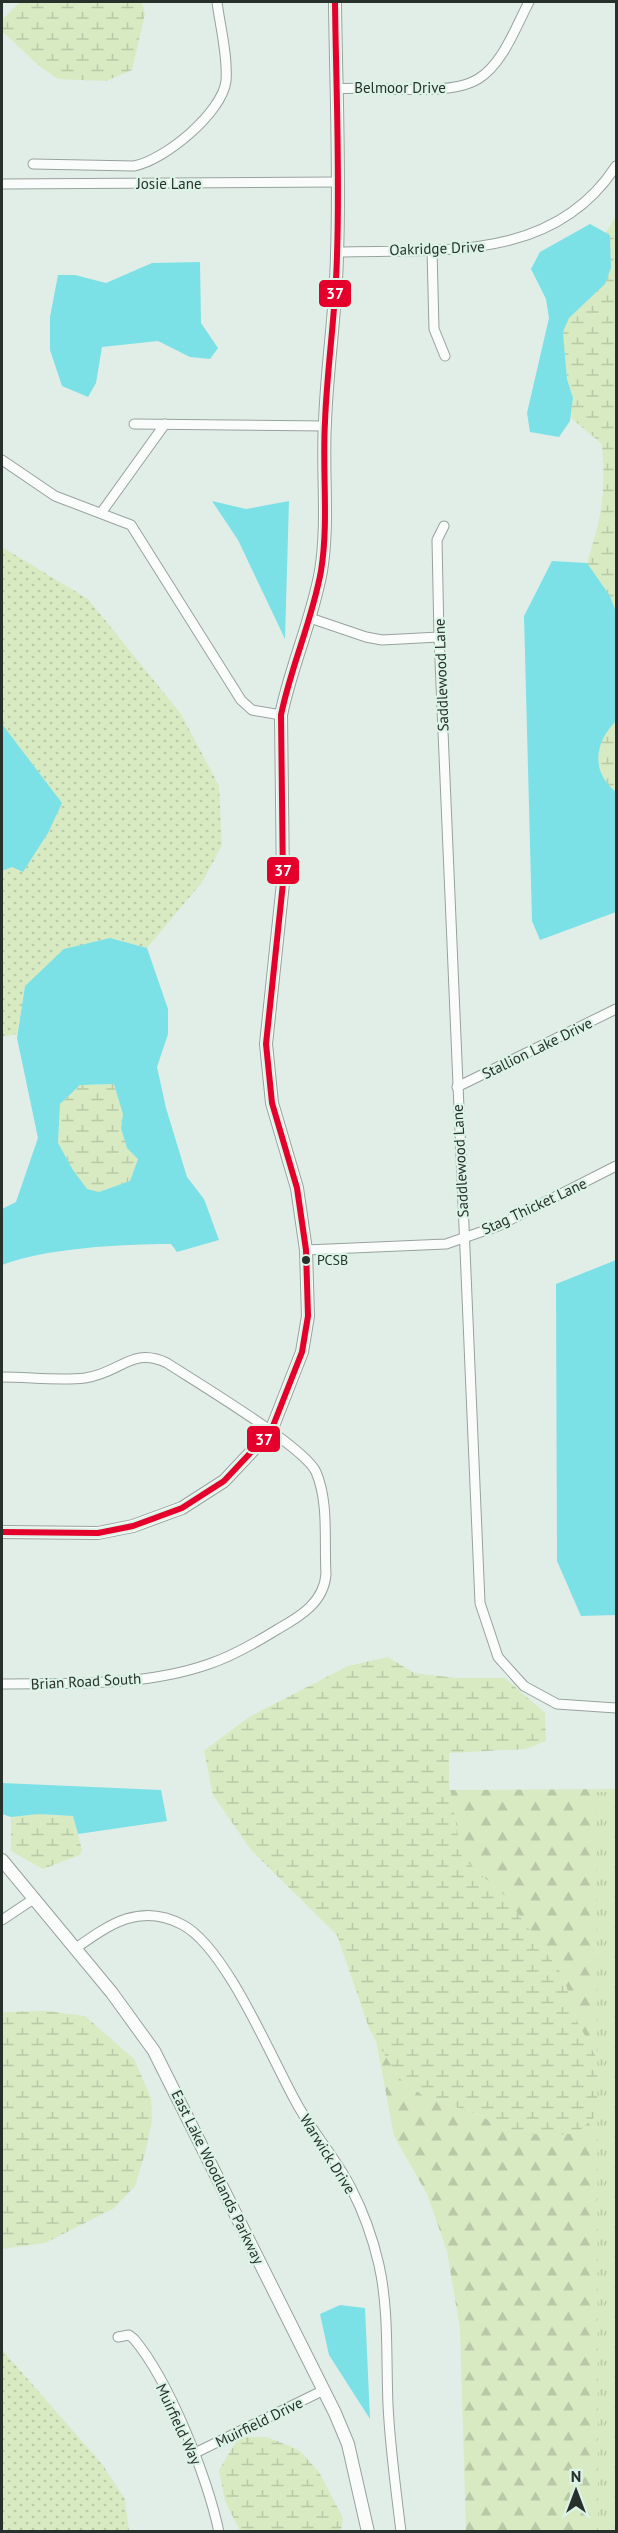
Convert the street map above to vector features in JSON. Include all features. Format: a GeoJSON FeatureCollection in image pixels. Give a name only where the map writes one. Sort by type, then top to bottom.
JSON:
{"type":"FeatureCollection","features":[{"type":"Feature","properties":{"kind":"street"},"geometry":{"type":"LineString","coordinates":[[33,164],[134,166],[148,163],[164,154],[205,120],[225,83],[217,2]]}},
{"type":"Feature","properties":{"kind":"street"},"geometry":{"type":"LineString","coordinates":[[2,1532],[98,1533],[133,1526],[182,1508],[224,1481],[271,1431],[302,1353],[308,1316],[306,1250],[297,1188],[272,1103],[266,1044],[283,882],[281,715],[310,618],[321,570],[325,528],[324,426],[335,314],[338,252],[335,2]]}},
{"type":"Feature","properties":{"kind":"street","name":"Belmoor Drive"},"geometry":{"type":"LineString","coordinates":[[336,89],[458,87],[479,78],[502,51],[529,2]]}},
{"type":"Feature","properties":{"kind":"street","name":"Oakridge Drive"},"geometry":{"type":"LineString","coordinates":[[338,252],[483,248],[522,239],[568,216],[594,197],[616,166]]}},
{"type":"Feature","properties":{"kind":"street","name":"Josie Lane"},"geometry":{"type":"LineString","coordinates":[[2,184],[336,182]]}},
{"type":"Feature","properties":{"kind":"street"},"geometry":{"type":"LineString","coordinates":[[432,250],[434,329],[445,356]]}},
{"type":"Feature","properties":{"kind":"street"},"geometry":{"type":"LineString","coordinates":[[134,424],[324,426]]}},
{"type":"Feature","properties":{"kind":"street"},"geometry":{"type":"LineString","coordinates":[[101,513],[165,424]]}},
{"type":"Feature","properties":{"kind":"street"},"geometry":{"type":"LineString","coordinates":[[2,460],[55,496],[131,525],[241,700],[252,711],[281,715]]}},
{"type":"Feature","properties":{"kind":"street","name":"Saddlewood Lane"},"geometry":{"type":"LineString","coordinates":[[444,526],[437,540],[439,637],[480,1603],[498,1657],[524,1686],[557,1704],[597,1709],[616,1708]]}},
{"type":"Feature","properties":{"kind":"street"},"geometry":{"type":"LineString","coordinates":[[310,618],[374,639],[439,637]]}},
{"type":"Feature","properties":{"kind":"street","name":"Stallion Lake Drive"},"geometry":{"type":"LineString","coordinates":[[457,1087],[616,1009]]}},
{"type":"Feature","properties":{"kind":"street","name":"Stag Thicket Lane"},"geometry":{"type":"LineString","coordinates":[[306,1250],[446,1244],[498,1226],[616,1166]]}},
{"type":"Feature","properties":{"kind":"street","name":"Brian Road South"},"geometry":{"type":"LineString","coordinates":[[2,1377],[85,1378],[107,1373],[138,1356],[152,1356],[271,1431],[300,1453],[315,1470],[322,1491],[326,1574],[325,1586],[317,1601],[298,1618],[260,1640],[210,1664],[152,1677],[106,1683],[2,1684]]}},
{"type":"Feature","properties":{"kind":"street","name":"East Lake Woodlands Parkway"},"geometry":{"type":"LineString","coordinates":[[2,1860],[76,1948],[140,2030],[165,2070],[324,2390],[348,2444],[368,2532]]}},
{"type":"Feature","properties":{"kind":"street"},"geometry":{"type":"LineString","coordinates":[[2,1920],[35,1898]]}},
{"type":"Feature","properties":{"kind":"street","name":"Warwick Drive"},"geometry":{"type":"LineString","coordinates":[[76,1948],[111,1923],[135,1916],[167,1919],[186,1927],[198,1937],[233,1985],[296,2104],[352,2189],[375,2250],[383,2293],[390,2434],[401,2532]]}},
{"type":"Feature","properties":{"kind":"street","name":"Muirfield Way"},"geometry":{"type":"LineString","coordinates":[[118,2337],[129,2335],[141,2348],[195,2453],[219,2532]]}},
{"type":"Feature","properties":{"kind":"street","name":"Muirfield Drive"},"geometry":{"type":"LineString","coordinates":[[195,2453],[324,2390]]}},
{"type":"Feature","properties":{"kind":"green space"},"geometry":{"type":"Polygon","coordinates":[[[20,2],[142,2],[145,14],[132,70],[106,81],[58,79],[38,65],[2,31],[2,20],[20,2]]]}},
{"type":"Feature","properties":{"kind":"green space"},"geometry":{"type":"Polygon","coordinates":[[[616,216],[616,612],[610,596],[587,563],[602,504],[602,444],[571,418],[573,398],[567,379],[563,332],[569,318],[605,284],[611,268],[610,235],[606,232],[616,216]]]}},
{"type":"Feature","properties":{"kind":"green space"},"geometry":{"type":"Polygon","coordinates":[[[2,547],[88,599],[181,714],[219,786],[222,845],[203,881],[147,948],[110,938],[25,986],[17,1034],[2,1037],[2,871],[12,867],[23,872],[48,833],[62,803],[2,724],[2,547]]]}},
{"type":"Feature","properties":{"kind":"green space"},"geometry":{"type":"Polygon","coordinates":[[[616,721],[616,792],[602,775],[598,756],[603,738],[616,721]]]}},
{"type":"Feature","properties":{"kind":"green space"},"geometry":{"type":"Polygon","coordinates":[[[114,1084],[124,1114],[121,1128],[138,1159],[130,1181],[99,1192],[87,1190],[58,1143],[60,1104],[80,1085],[114,1084]]]}},
{"type":"Feature","properties":{"kind":"green space"},"geometry":{"type":"Polygon","coordinates":[[[388,1657],[414,1673],[456,1678],[505,1678],[545,1713],[546,1741],[526,1749],[449,1753],[449,1784],[462,1858],[505,1896],[563,1976],[578,2023],[604,2072],[611,2102],[577,2133],[548,2136],[503,2129],[480,2115],[425,2097],[399,2078],[370,2031],[337,1935],[251,1850],[213,1795],[204,1751],[249,1717],[348,1666],[388,1657]]]}},
{"type":"Feature","properties":{"kind":"green space"},"geometry":{"type":"Polygon","coordinates":[[[616,1789],[616,2531],[466,2531],[460,2329],[447,2251],[427,2194],[394,2136],[376,2040],[399,2078],[425,2097],[480,2115],[503,2129],[604,2072],[578,2023],[563,1976],[505,1896],[462,1858],[450,1790],[616,1789]]]}},
{"type":"Feature","properties":{"kind":"green space"},"geometry":{"type":"Polygon","coordinates":[[[597,1792],[616,1792],[616,2532],[598,2531],[597,1792]]]}},
{"type":"Feature","properties":{"kind":"green space"},"geometry":{"type":"Polygon","coordinates":[[[39,1814],[73,1816],[82,1850],[80,1855],[43,1869],[11,1851],[11,1817],[39,1814]]]}},
{"type":"Feature","properties":{"kind":"green space"},"geometry":{"type":"Polygon","coordinates":[[[47,2011],[85,2016],[134,2059],[151,2098],[152,2120],[135,2186],[113,2209],[45,2243],[2,2249],[2,2012],[47,2011]]]}},
{"type":"Feature","properties":{"kind":"green space"},"geometry":{"type":"Polygon","coordinates":[[[2,2345],[4,2352],[102,2464],[125,2499],[129,2531],[2,2531],[2,2345]]]}},
{"type":"Feature","properties":{"kind":"green space"},"geometry":{"type":"Polygon","coordinates":[[[239,2437],[267,2437],[299,2450],[319,2472],[343,2518],[341,2531],[240,2531],[225,2501],[219,2470],[239,2437]]]}},
{"type":"Feature","properties":{"kind":"water"},"geometry":{"type":"Polygon","coordinates":[[[590,224],[610,235],[611,268],[605,284],[569,318],[563,332],[567,379],[573,398],[570,421],[559,437],[530,432],[527,413],[549,318],[546,299],[531,269],[540,252],[590,224]]]}},
{"type":"Feature","properties":{"kind":"water"},"geometry":{"type":"Polygon","coordinates":[[[200,262],[201,323],[218,348],[210,359],[190,357],[158,341],[102,347],[96,383],[88,397],[62,386],[50,350],[50,317],[58,275],[75,275],[106,283],[152,263],[200,262]]]}},
{"type":"Feature","properties":{"kind":"water"},"geometry":{"type":"Polygon","coordinates":[[[212,501],[246,509],[289,501],[285,639],[238,540],[212,501]]]}},
{"type":"Feature","properties":{"kind":"water"},"geometry":{"type":"Polygon","coordinates":[[[552,561],[587,563],[610,596],[616,612],[616,721],[603,738],[598,756],[602,775],[616,792],[616,912],[540,940],[532,921],[524,616],[552,561]]]}},
{"type":"Feature","properties":{"kind":"water"},"geometry":{"type":"Polygon","coordinates":[[[2,724],[62,803],[48,833],[23,872],[12,867],[2,871],[2,724]]]}},
{"type":"Feature","properties":{"kind":"water"},"geometry":{"type":"Polygon","coordinates":[[[110,938],[147,948],[168,1009],[168,1034],[157,1067],[166,1108],[187,1177],[204,1199],[219,1240],[177,1252],[171,1244],[85,1248],[20,1259],[2,1265],[2,1209],[16,1202],[38,1138],[17,1038],[25,986],[64,949],[110,938]],[[114,1084],[80,1085],[60,1104],[58,1143],[87,1189],[99,1192],[130,1181],[138,1159],[127,1148],[121,1128],[123,1114],[114,1084]]]}},
{"type":"Feature","properties":{"kind":"water"},"geometry":{"type":"Polygon","coordinates":[[[616,1260],[616,1615],[581,1616],[557,1561],[556,1284],[616,1260]]]}},
{"type":"Feature","properties":{"kind":"water"},"geometry":{"type":"Polygon","coordinates":[[[2,1783],[161,1790],[167,1821],[78,1834],[73,1816],[39,1814],[11,1817],[2,1814],[2,1783]]]}},
{"type":"Feature","properties":{"kind":"water"},"geometry":{"type":"Polygon","coordinates":[[[340,2305],[365,2308],[370,2419],[329,2355],[320,2314],[340,2305]]]}},
{"type":"Feature","properties":{"kind":"transit line","name":"37"},"geometry":{"type":"LineString","coordinates":[[2,1532],[98,1533],[133,1526],[182,1508],[224,1481],[271,1431],[302,1352],[308,1316],[306,1250],[297,1188],[272,1103],[266,1044],[283,883],[281,715],[317,590],[325,534],[324,441],[338,223],[335,2]]}},
{"type":"Feature","properties":{"kind":"place","name":"PCSB"},"geometry":{"type":"Point","coordinates":[306,1260]}}]}
